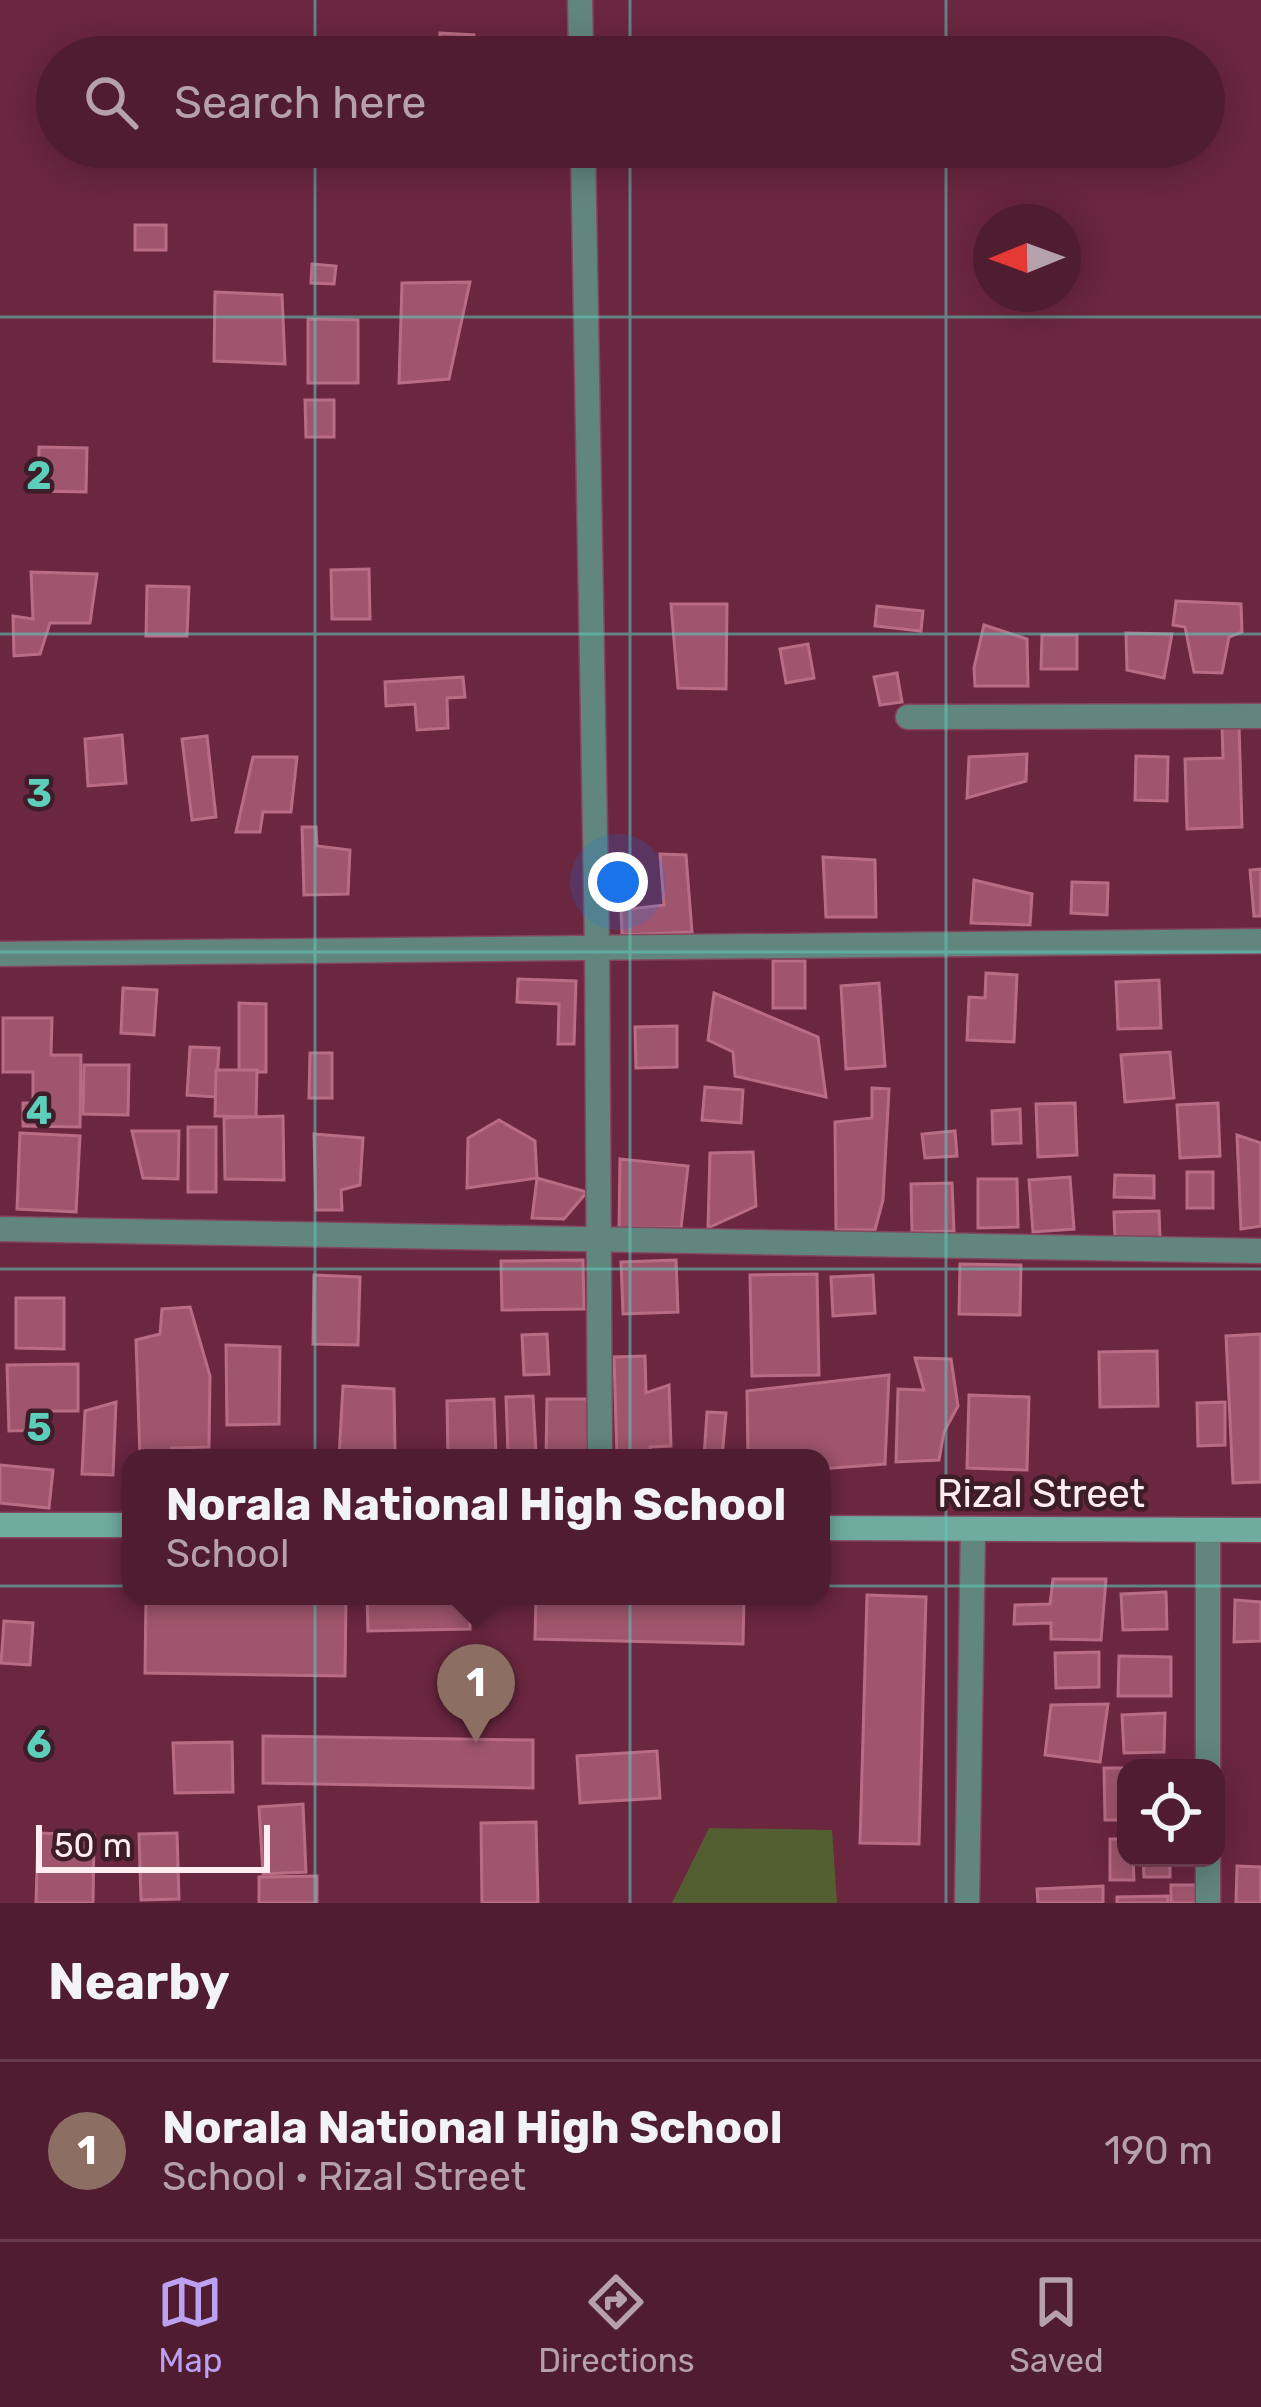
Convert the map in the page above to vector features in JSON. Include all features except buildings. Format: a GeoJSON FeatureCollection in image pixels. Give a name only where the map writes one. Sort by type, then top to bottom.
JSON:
{"type":"FeatureCollection","features":[{"type":"Feature","properties":{"kind":"main road"},"geometry":{"type":"LineString","coordinates":[[0,1525],[122,1526]]}},
{"type":"Feature","properties":{"kind":"main road","name":"Rizal Street"},"geometry":{"type":"LineString","coordinates":[[830,1528],[1261,1530]]}},
{"type":"Feature","properties":{"kind":"street"},"geometry":{"type":"LineString","coordinates":[[580,0],[581,36]]}},
{"type":"Feature","properties":{"kind":"street"},"geometry":{"type":"LineString","coordinates":[[583,168],[600,1449]]}},
{"type":"Feature","properties":{"kind":"street"},"geometry":{"type":"LineString","coordinates":[[908,717],[1261,716]]}},
{"type":"Feature","properties":{"kind":"street"},"geometry":{"type":"LineString","coordinates":[[0,954],[1261,941]]}},
{"type":"Feature","properties":{"kind":"street"},"geometry":{"type":"LineString","coordinates":[[0,1228],[1261,1250]]}},
{"type":"Feature","properties":{"kind":"street"},"geometry":{"type":"LineString","coordinates":[[968,1903],[973,1529]]}},
{"type":"Feature","properties":{"kind":"street"},"geometry":{"type":"LineString","coordinates":[[1208,1531],[1208,1759]]}},
{"type":"Feature","properties":{"kind":"street"},"geometry":{"type":"LineString","coordinates":[[1208,1867],[1208,1903]]}},
{"type":"Feature","properties":{"kind":"green space"},"geometry":{"type":"Polygon","coordinates":[[[709,1828],[832,1830],[837,1903],[672,1903],[709,1828]]]}},
{"type":"Feature","properties":{"kind":"place","name":"Norala National High School"},"geometry":{"type":"Point","coordinates":[476,1743]}}]}
